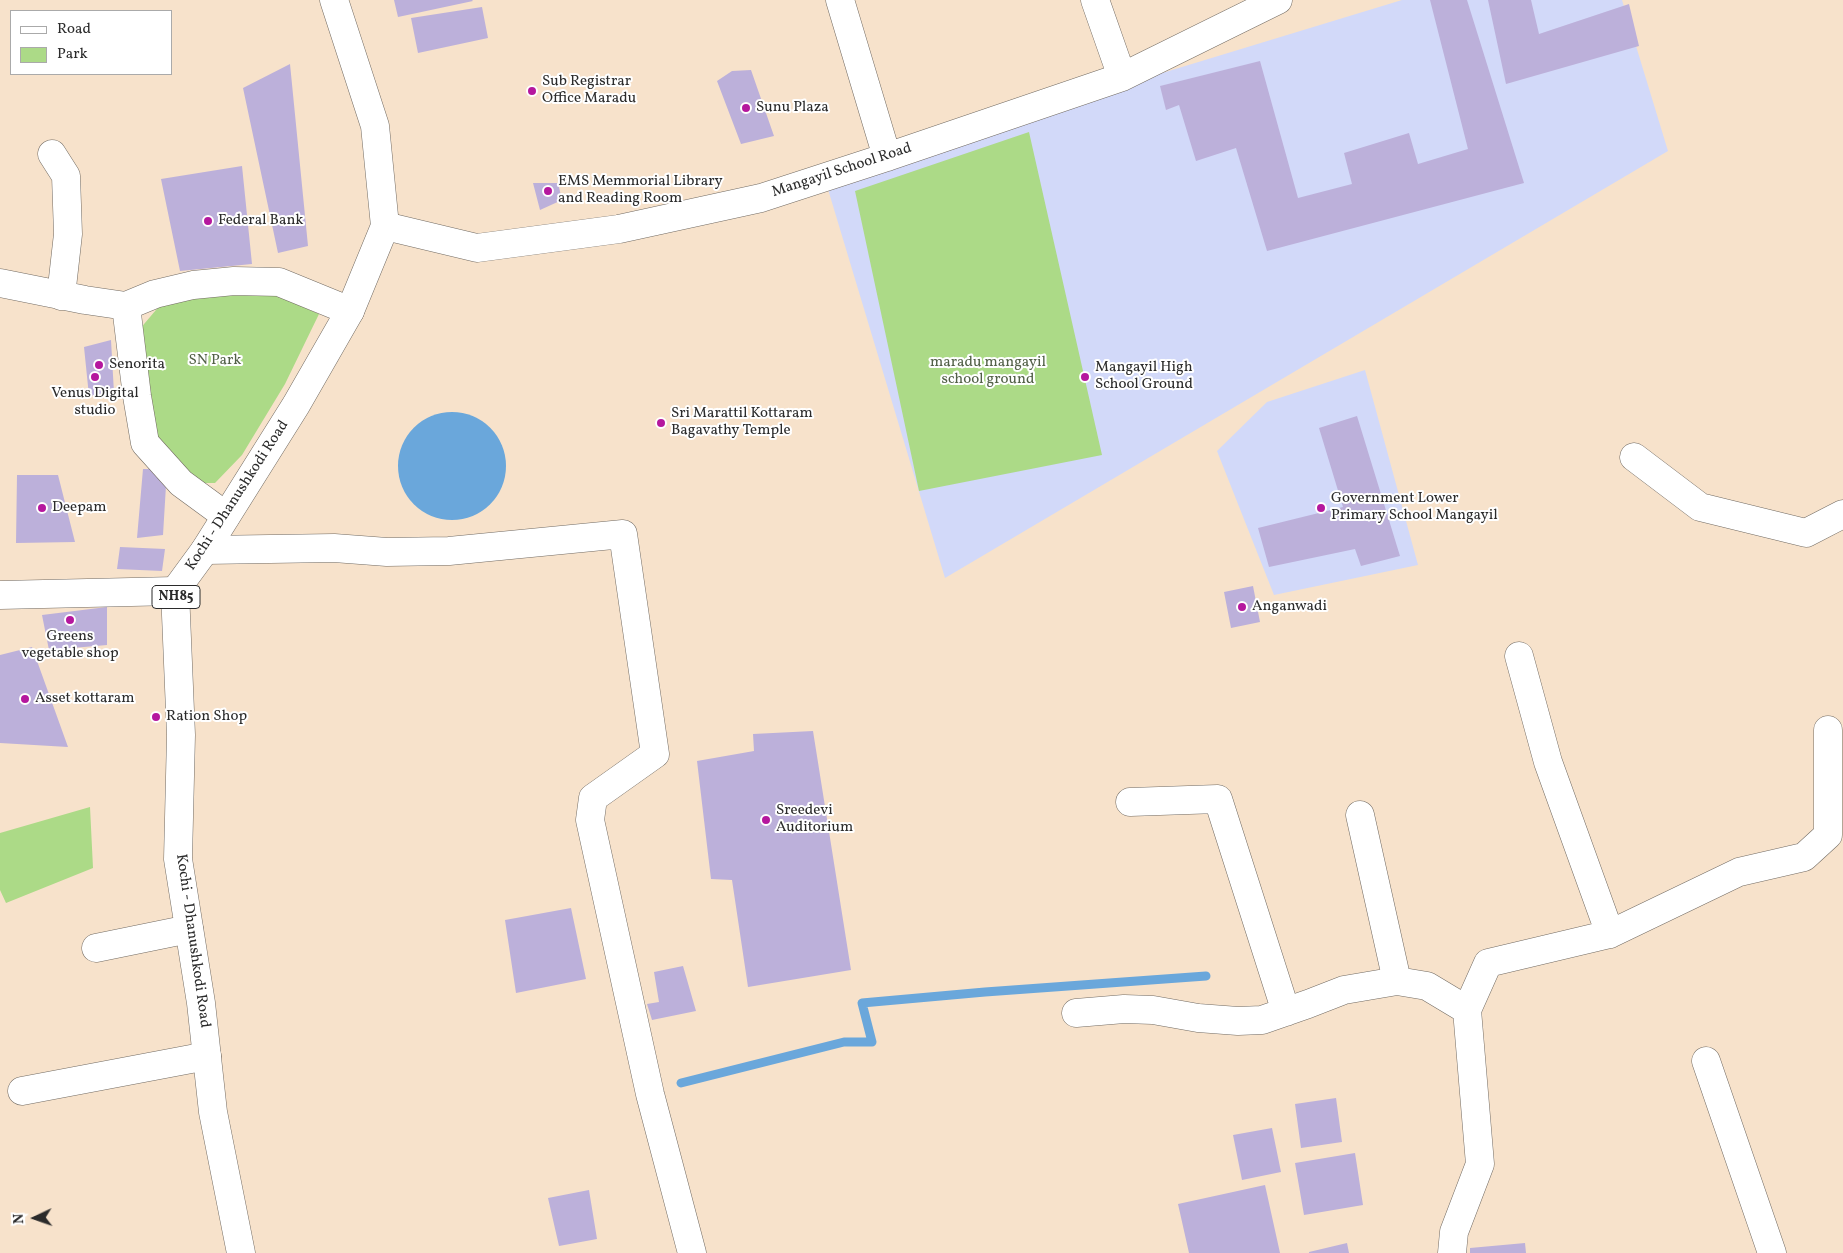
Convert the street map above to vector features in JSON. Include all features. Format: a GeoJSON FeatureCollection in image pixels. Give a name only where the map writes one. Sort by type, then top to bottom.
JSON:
{"type":"FeatureCollection","features":[{"type":"Feature","properties":{"kind":"main road","name":"Kochi - Dhanushkodi Road"},"geometry":{"type":"LineString","coordinates":[[241,1253],[213,1112],[201,1002],[178,859],[181,735],[175,591],[205,550],[296,405],[350,311],[385,226],[375,126],[334,0]]}},
{"type":"Feature","properties":{"kind":"main road"},"geometry":{"type":"LineString","coordinates":[[840,0],[887,158]]}},
{"type":"Feature","properties":{"kind":"main road"},"geometry":{"type":"LineString","coordinates":[[1096,0],[1122,77]]}},
{"type":"Feature","properties":{"kind":"main road","name":"Mangayil School Road"},"geometry":{"type":"LineString","coordinates":[[385,226],[477,248],[619,229],[754,199],[887,158],[1122,77],[1278,0]]}},
{"type":"Feature","properties":{"kind":"main road"},"geometry":{"type":"LineString","coordinates":[[52,154],[66,176],[68,234],[61,296]]}},
{"type":"Feature","properties":{"kind":"main road"},"geometry":{"type":"LineString","coordinates":[[0,283],[61,296],[126,306],[155,294],[193,285],[234,281],[280,282],[350,311]]}},
{"type":"Feature","properties":{"kind":"main road"},"geometry":{"type":"LineString","coordinates":[[126,306],[145,443],[181,483],[226,516]]}},
{"type":"Feature","properties":{"kind":"main road"},"geometry":{"type":"LineString","coordinates":[[1634,458],[1700,507],[1806,533],[1843,514]]}},
{"type":"Feature","properties":{"kind":"main road"},"geometry":{"type":"LineString","coordinates":[[205,550],[334,548],[387,552],[449,551],[623,534],[655,754],[593,798],[590,820],[650,1094],[692,1253]]}},
{"type":"Feature","properties":{"kind":"main road"},"geometry":{"type":"LineString","coordinates":[[0,595],[175,591]]}},
{"type":"Feature","properties":{"kind":"main road"},"geometry":{"type":"LineString","coordinates":[[1519,656],[1548,762],[1610,934]]}},
{"type":"Feature","properties":{"kind":"main road"},"geometry":{"type":"LineString","coordinates":[[1452,1253],[1454,1232],[1480,1164],[1467,1010],[1488,963],[1610,934],[1739,872],[1804,857],[1828,835],[1828,730]]}},
{"type":"Feature","properties":{"kind":"main road"},"geometry":{"type":"LineString","coordinates":[[1130,802],[1218,799],[1286,1012]]}},
{"type":"Feature","properties":{"kind":"main road"},"geometry":{"type":"LineString","coordinates":[[1360,816],[1397,981]]}},
{"type":"Feature","properties":{"kind":"main road"},"geometry":{"type":"LineString","coordinates":[[96,948],[189,929]]}},
{"type":"Feature","properties":{"kind":"main road"},"geometry":{"type":"LineString","coordinates":[[1076,1013],[1124,1009],[1153,1010],[1198,1018],[1238,1021],[1262,1020],[1344,990],[1397,981],[1427,986],[1467,1010]]}},
{"type":"Feature","properties":{"kind":"main road"},"geometry":{"type":"LineString","coordinates":[[22,1091],[207,1056]]}},
{"type":"Feature","properties":{"kind":"main road"},"geometry":{"type":"LineString","coordinates":[[1706,1060],[1772,1253]]}},
{"type":"Feature","properties":{"kind":"shaded area","name":"Mangayil High School Ground"},"geometry":{"type":"Polygon","coordinates":[[[1402,0],[1622,0],[1668,151],[945,578],[824,176],[1402,0]]]}},
{"type":"Feature","properties":{"kind":"shaded area","name":"Government Lower Primary School Mangayil"},"geometry":{"type":"Polygon","coordinates":[[[1365,370],[1418,565],[1274,595],[1217,451],[1267,402],[1365,370]]]}},
{"type":"Feature","properties":{"kind":"green space","name":"maradu mangayil school ground"},"geometry":{"type":"Polygon","coordinates":[[[1029,132],[1102,455],[919,491],[855,191],[1029,132]]]}},
{"type":"Feature","properties":{"kind":"green space","name":"SN Park"},"geometry":{"type":"Polygon","coordinates":[[[260,288],[319,314],[285,384],[242,455],[215,483],[197,483],[168,455],[151,427],[133,337],[167,297],[260,288]]]}},
{"type":"Feature","properties":{"kind":"green space"},"geometry":{"type":"Polygon","coordinates":[[[90,807],[93,868],[6,903],[0,890],[0,833],[90,807]]]}},
{"type":"Feature","properties":{"kind":"water"},"geometry":{"type":"Polygon","coordinates":[[[452,412],[473,416],[490,428],[502,445],[506,466],[502,487],[490,504],[473,516],[452,520],[431,516],[414,504],[402,487],[398,466],[402,445],[414,428],[431,416],[452,412]]]}},
{"type":"Feature","properties":{"kind":"building"},"geometry":{"type":"Polygon","coordinates":[[[394,0],[472,0],[473,1],[398,17],[394,0]]]}},
{"type":"Feature","properties":{"kind":"building"},"geometry":{"type":"Polygon","coordinates":[[[1430,0],[1467,0],[1524,183],[1267,251],[1236,148],[1196,161],[1179,105],[1166,110],[1160,86],[1260,61],[1298,198],[1352,184],[1344,153],[1409,133],[1418,164],[1468,149],[1430,0]]]}},
{"type":"Feature","properties":{"kind":"building"},"geometry":{"type":"Polygon","coordinates":[[[1488,0],[1531,0],[1539,34],[1629,4],[1639,46],[1506,84],[1488,0]]]}},
{"type":"Feature","properties":{"kind":"building"},"geometry":{"type":"Polygon","coordinates":[[[482,7],[488,38],[418,53],[411,18],[482,7]]]}},
{"type":"Feature","properties":{"kind":"building"},"geometry":{"type":"Polygon","coordinates":[[[290,64],[308,246],[278,253],[243,88],[290,64]]]}},
{"type":"Feature","properties":{"kind":"building","name":"Sunu Plaza"},"geometry":{"type":"Polygon","coordinates":[[[751,70],[774,136],[741,144],[717,81],[732,71],[751,70]]]}},
{"type":"Feature","properties":{"kind":"building","name":"Federal Bank"},"geometry":{"type":"Polygon","coordinates":[[[242,166],[252,264],[180,271],[161,179],[242,166]]]}},
{"type":"Feature","properties":{"kind":"building","name":"EMS Memmorial Library and Reading Room"},"geometry":{"type":"Polygon","coordinates":[[[533,183],[558,183],[562,200],[540,210],[533,183]]]}},
{"type":"Feature","properties":{"kind":"building","name":"Senorita"},"geometry":{"type":"Polygon","coordinates":[[[111,340],[114,393],[89,396],[84,347],[111,340]]]}},
{"type":"Feature","properties":{"kind":"building"},"geometry":{"type":"Polygon","coordinates":[[[1357,416],[1400,556],[1361,566],[1355,549],[1269,567],[1258,528],[1343,507],[1319,428],[1357,416]]]}},
{"type":"Feature","properties":{"kind":"building"},"geometry":{"type":"Polygon","coordinates":[[[143,469],[167,469],[163,535],[137,538],[143,469]]]}},
{"type":"Feature","properties":{"kind":"building","name":"Deepam"},"geometry":{"type":"Polygon","coordinates":[[[17,475],[58,475],[75,542],[16,543],[17,475]]]}},
{"type":"Feature","properties":{"kind":"building"},"geometry":{"type":"Polygon","coordinates":[[[120,547],[165,549],[162,571],[117,569],[120,547]]]}},
{"type":"Feature","properties":{"kind":"building","name":"Anganwadi"},"geometry":{"type":"Polygon","coordinates":[[[1253,586],[1260,622],[1231,628],[1224,592],[1253,586]]]}},
{"type":"Feature","properties":{"kind":"building"},"geometry":{"type":"Polygon","coordinates":[[[107,607],[107,645],[49,650],[42,615],[107,607]]]}},
{"type":"Feature","properties":{"kind":"building","name":"Asset kottaram"},"geometry":{"type":"Polygon","coordinates":[[[32,647],[68,747],[0,743],[0,655],[32,647]]]}},
{"type":"Feature","properties":{"kind":"building","name":"Sreedevi Auditorium"},"geometry":{"type":"Polygon","coordinates":[[[813,731],[851,970],[748,987],[732,880],[711,879],[697,761],[754,751],[753,734],[813,731]]]}},
{"type":"Feature","properties":{"kind":"building"},"geometry":{"type":"Polygon","coordinates":[[[571,908],[586,979],[516,993],[505,920],[571,908]]]}},
{"type":"Feature","properties":{"kind":"building"},"geometry":{"type":"Polygon","coordinates":[[[683,966],[696,1011],[652,1020],[647,1004],[659,1002],[654,972],[683,966]]]}},
{"type":"Feature","properties":{"kind":"building"},"geometry":{"type":"Polygon","coordinates":[[[1336,1098],[1342,1142],[1301,1148],[1295,1104],[1336,1098]]]}},
{"type":"Feature","properties":{"kind":"building"},"geometry":{"type":"Polygon","coordinates":[[[1272,1128],[1281,1172],[1242,1180],[1233,1135],[1272,1128]]]}},
{"type":"Feature","properties":{"kind":"building"},"geometry":{"type":"Polygon","coordinates":[[[1355,1153],[1363,1205],[1304,1215],[1295,1163],[1355,1153]]]}},
{"type":"Feature","properties":{"kind":"building"},"geometry":{"type":"Polygon","coordinates":[[[1265,1185],[1280,1253],[1189,1253],[1178,1204],[1265,1185]]]}},
{"type":"Feature","properties":{"kind":"building"},"geometry":{"type":"Polygon","coordinates":[[[589,1190],[597,1239],[559,1246],[548,1198],[589,1190]]]}},
{"type":"Feature","properties":{"kind":"building"},"geometry":{"type":"Polygon","coordinates":[[[1347,1243],[1349,1253],[1309,1253],[1309,1252],[1347,1243]]]}},
{"type":"Feature","properties":{"kind":"building"},"geometry":{"type":"Polygon","coordinates":[[[1525,1243],[1526,1253],[1470,1253],[1470,1248],[1525,1243]]]}},
{"type":"Feature","properties":{"kind":"waterway"},"geometry":{"type":"LineString","coordinates":[[681,1083],[844,1042],[872,1042],[862,1003],[1206,976]]}},
{"type":"Feature","properties":{"kind":"place","name":"Sub Registrar Office Maradu"},"geometry":{"type":"Point","coordinates":[532,91]}},
{"type":"Feature","properties":{"kind":"place","name":"Sunu Plaza"},"geometry":{"type":"Point","coordinates":[746,108]}},
{"type":"Feature","properties":{"kind":"place","name":"EMS Memmorial Library and Reading Room"},"geometry":{"type":"Point","coordinates":[548,191]}},
{"type":"Feature","properties":{"kind":"place","name":"Federal Bank"},"geometry":{"type":"Point","coordinates":[208,221]}},
{"type":"Feature","properties":{"kind":"place","name":"Senorita"},"geometry":{"type":"Point","coordinates":[99,365]}},
{"type":"Feature","properties":{"kind":"place","name":"Venus Digital studio"},"geometry":{"type":"Point","coordinates":[95,377]}},
{"type":"Feature","properties":{"kind":"place","name":"Mangayil High School Ground"},"geometry":{"type":"Point","coordinates":[1085,377]}},
{"type":"Feature","properties":{"kind":"place","name":"Sri Marattil Kottaram Bagavathy Temple"},"geometry":{"type":"Point","coordinates":[661,423]}},
{"type":"Feature","properties":{"kind":"place","name":"Deepam"},"geometry":{"type":"Point","coordinates":[42,508]}},
{"type":"Feature","properties":{"kind":"place","name":"Government Lower Primary School Mangayil"},"geometry":{"type":"Point","coordinates":[1321,508]}},
{"type":"Feature","properties":{"kind":"place","name":"Anganwadi"},"geometry":{"type":"Point","coordinates":[1242,607]}},
{"type":"Feature","properties":{"kind":"place","name":"Greens vegetable shop"},"geometry":{"type":"Point","coordinates":[70,620]}},
{"type":"Feature","properties":{"kind":"place","name":"Asset kottaram"},"geometry":{"type":"Point","coordinates":[25,699]}},
{"type":"Feature","properties":{"kind":"place","name":"Ration Shop"},"geometry":{"type":"Point","coordinates":[156,717]}},
{"type":"Feature","properties":{"kind":"place","name":"Sreedevi Auditorium"},"geometry":{"type":"Point","coordinates":[766,820]}}]}
